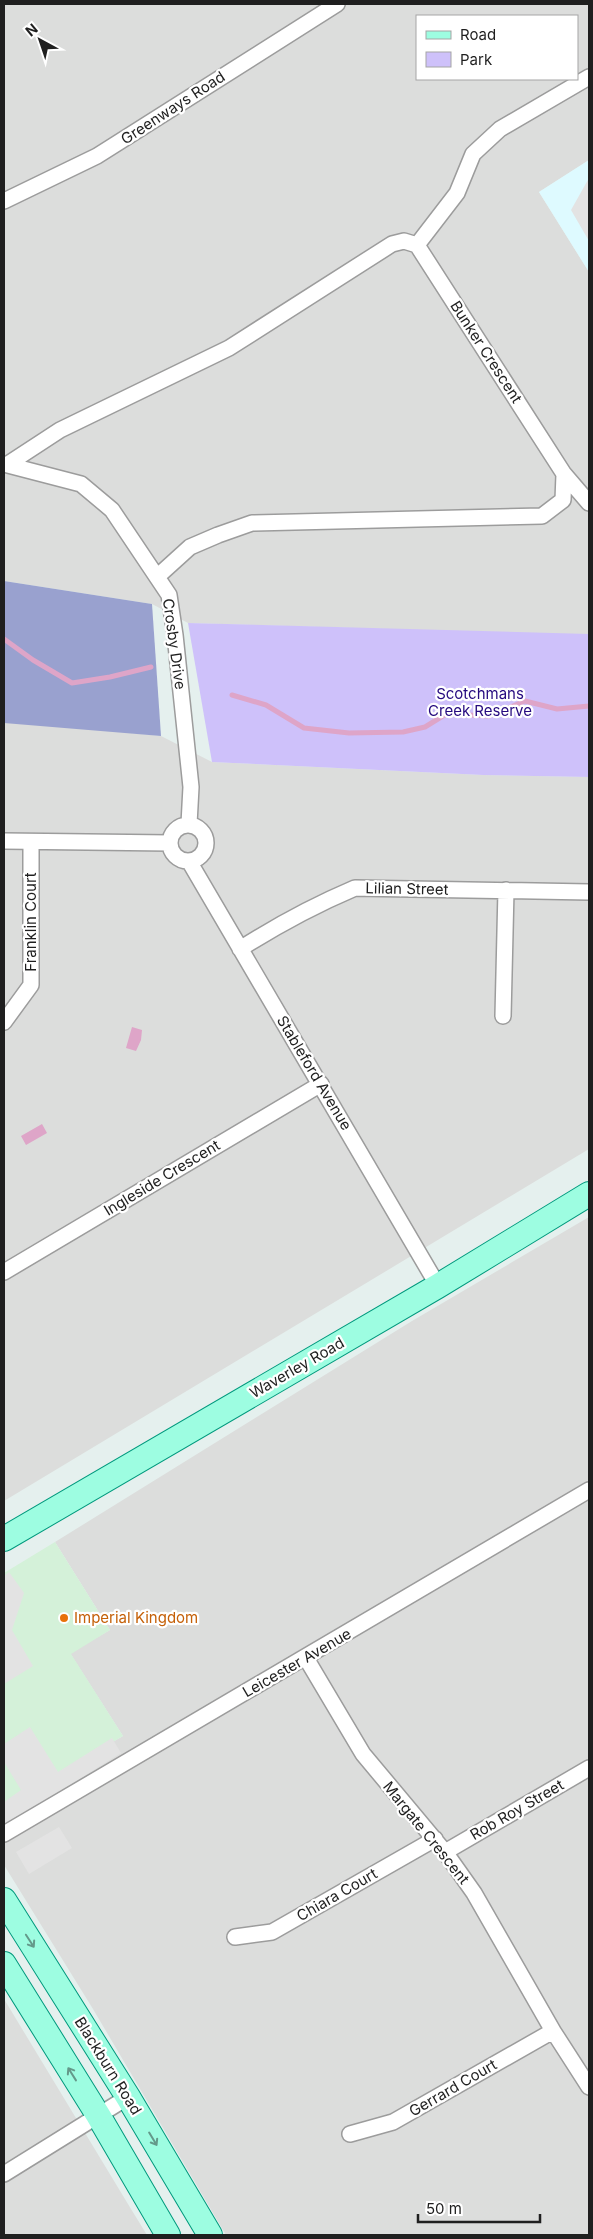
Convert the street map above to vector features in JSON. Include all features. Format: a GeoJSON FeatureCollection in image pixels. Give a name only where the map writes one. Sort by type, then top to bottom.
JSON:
{"type":"FeatureCollection","features":[{"type":"Feature","properties":{"kind":"main road","name":"Waverley Road"},"geometry":{"type":"LineString","coordinates":[[4,1539],[438,1286],[589,1194]]}},
{"type":"Feature","properties":{"kind":"main road","name":"Blackburn Road"},"geometry":{"type":"LineString","coordinates":[[4,1900],[128,2097],[210,2235]]}},
{"type":"Feature","properties":{"kind":"main road"},"geometry":{"type":"LineString","coordinates":[[4,1964],[98,2115],[168,2235]]}},
{"type":"Feature","properties":{"kind":"street","name":"Greenways Road"},"geometry":{"type":"LineString","coordinates":[[4,201],[97,156],[332,5]]}},
{"type":"Feature","properties":{"kind":"street"},"geometry":{"type":"LineString","coordinates":[[6,464],[60,430],[229,348],[392,244],[404,241],[417,245],[457,193],[473,154],[500,128],[589,77]]}},
{"type":"Feature","properties":{"kind":"street","name":"Bunker Crescent"},"geometry":{"type":"LineString","coordinates":[[417,245],[564,474],[589,502]]}},
{"type":"Feature","properties":{"kind":"street","name":"Crosby Drive"},"geometry":{"type":"LineString","coordinates":[[6,464],[81,484],[112,510],[169,595],[192,787],[189,824]]}},
{"type":"Feature","properties":{"kind":"street"},"geometry":{"type":"LineString","coordinates":[[158,576],[190,548],[218,535],[252,523],[542,516],[563,500],[564,474]]}},
{"type":"Feature","properties":{"kind":"street"},"geometry":{"type":"LineString","coordinates":[[189,824],[200,829],[204,834],[206,844],[201,856],[189,861],[177,858],[173,853],[170,843],[174,831],[179,827],[189,824]]}},
{"type":"Feature","properties":{"kind":"street"},"geometry":{"type":"LineString","coordinates":[[4,842],[170,843]]}},
{"type":"Feature","properties":{"kind":"street","name":"Franklin Court"},"geometry":{"type":"LineString","coordinates":[[4,1022],[31,984],[31,843]]}},
{"type":"Feature","properties":{"kind":"street","name":"Stableford Avenue"},"geometry":{"type":"LineString","coordinates":[[189,861],[438,1286]]}},
{"type":"Feature","properties":{"kind":"street","name":"Lilian Street"},"geometry":{"type":"LineString","coordinates":[[240,950],[260,936],[333,897],[355,888],[589,892]]}},
{"type":"Feature","properties":{"kind":"street"},"geometry":{"type":"LineString","coordinates":[[503,1016],[506,890]]}},
{"type":"Feature","properties":{"kind":"street","name":"Ingleside Crescent"},"geometry":{"type":"LineString","coordinates":[[4,1272],[321,1084]]}},
{"type":"Feature","properties":{"kind":"street","name":"Leicester Avenue"},"geometry":{"type":"LineString","coordinates":[[4,1834],[589,1490]]}},
{"type":"Feature","properties":{"kind":"street","name":"Margate Crescent"},"geometry":{"type":"LineString","coordinates":[[306,1658],[363,1754],[435,1839],[474,1893],[553,2031],[589,2087]]}},
{"type":"Feature","properties":{"kind":"street","name":"Rob Roy Street"},"geometry":{"type":"LineString","coordinates":[[445,1852],[589,1768]]}},
{"type":"Feature","properties":{"kind":"street","name":"Chiara Court"},"geometry":{"type":"LineString","coordinates":[[235,1937],[272,1932],[435,1839]]}},
{"type":"Feature","properties":{"kind":"street","name":"Gerrard Court"},"geometry":{"type":"LineString","coordinates":[[350,2134],[393,2122],[553,2031]]}},
{"type":"Feature","properties":{"kind":"street"},"geometry":{"type":"LineString","coordinates":[[4,2174],[128,2097]]}},
{"type":"Feature","properties":{"kind":"shaded area"},"geometry":{"type":"Polygon","coordinates":[[[4,4],[589,4],[589,160],[539,192],[589,272],[589,635],[188,623],[152,604],[4,581],[4,4]]]}},
{"type":"Feature","properties":{"kind":"shaded area"},"geometry":{"type":"Polygon","coordinates":[[[589,160],[589,272],[539,192],[589,160]]]}},
{"type":"Feature","properties":{"kind":"shaded area"},"geometry":{"type":"Polygon","coordinates":[[[589,178],[589,241],[571,210],[589,178]]]}},
{"type":"Feature","properties":{"kind":"shaded area"},"geometry":{"type":"Polygon","coordinates":[[[4,581],[152,604],[161,736],[4,723],[4,581]]]}},
{"type":"Feature","properties":{"kind":"shaded area"},"geometry":{"type":"Polygon","coordinates":[[[4,720],[161,736],[212,762],[483,775],[589,777],[589,1149],[4,1501],[4,720]]]}},
{"type":"Feature","properties":{"kind":"shaded area"},"geometry":{"type":"Polygon","coordinates":[[[132,1027],[142,1030],[141,1040],[136,1051],[126,1048],[132,1027]]]}},
{"type":"Feature","properties":{"kind":"shaded area"},"geometry":{"type":"Polygon","coordinates":[[[42,1124],[47,1133],[26,1145],[21,1136],[42,1124]]]}},
{"type":"Feature","properties":{"kind":"shaded area"},"geometry":{"type":"Polygon","coordinates":[[[589,1217],[589,2235],[226,2235],[93,2009],[4,1865],[4,1805],[123,1736],[70,1653],[110,1630],[55,1542],[412,1321],[589,1217]]]}},
{"type":"Feature","properties":{"kind":"shaded area"},"geometry":{"type":"Polygon","coordinates":[[[55,1542],[110,1630],[71,1654],[123,1736],[4,1805],[4,1573],[55,1542]]]}},
{"type":"Feature","properties":{"kind":"shaded area"},"geometry":{"type":"Polygon","coordinates":[[[9,1572],[24,1593],[12,1630],[33,1666],[4,1684],[4,1576],[9,1572]]]}},
{"type":"Feature","properties":{"kind":"shaded area"},"geometry":{"type":"Polygon","coordinates":[[[30,1727],[58,1772],[112,1738],[121,1753],[4,1826],[4,1802],[21,1790],[4,1762],[4,1744],[30,1727]]]}},
{"type":"Feature","properties":{"kind":"shaded area"},"geometry":{"type":"Polygon","coordinates":[[[59,1827],[72,1848],[29,1874],[16,1852],[59,1827]]]}},
{"type":"Feature","properties":{"kind":"shaded area"},"geometry":{"type":"Polygon","coordinates":[[[4,1999],[131,2209],[147,2235],[4,2235],[4,1999]]]}},
{"type":"Feature","properties":{"kind":"green space","name":"Scotchmans Creek Reserve"},"geometry":{"type":"Polygon","coordinates":[[[188,623],[589,634],[589,777],[483,775],[212,762],[188,623]]]}},
{"type":"Feature","properties":{"kind":"waterway"},"geometry":{"type":"LineString","coordinates":[[4,639],[33,660],[72,683],[110,677],[151,667]]}},
{"type":"Feature","properties":{"kind":"waterway"},"geometry":{"type":"LineString","coordinates":[[232,695],[266,705],[304,728],[349,733],[403,732],[425,727],[446,714],[489,716],[525,701],[557,709],[589,706]]}},
{"type":"Feature","properties":{"kind":"place","name":"Imperial Kingdom"},"geometry":{"type":"Point","coordinates":[64,1618]}}]}
